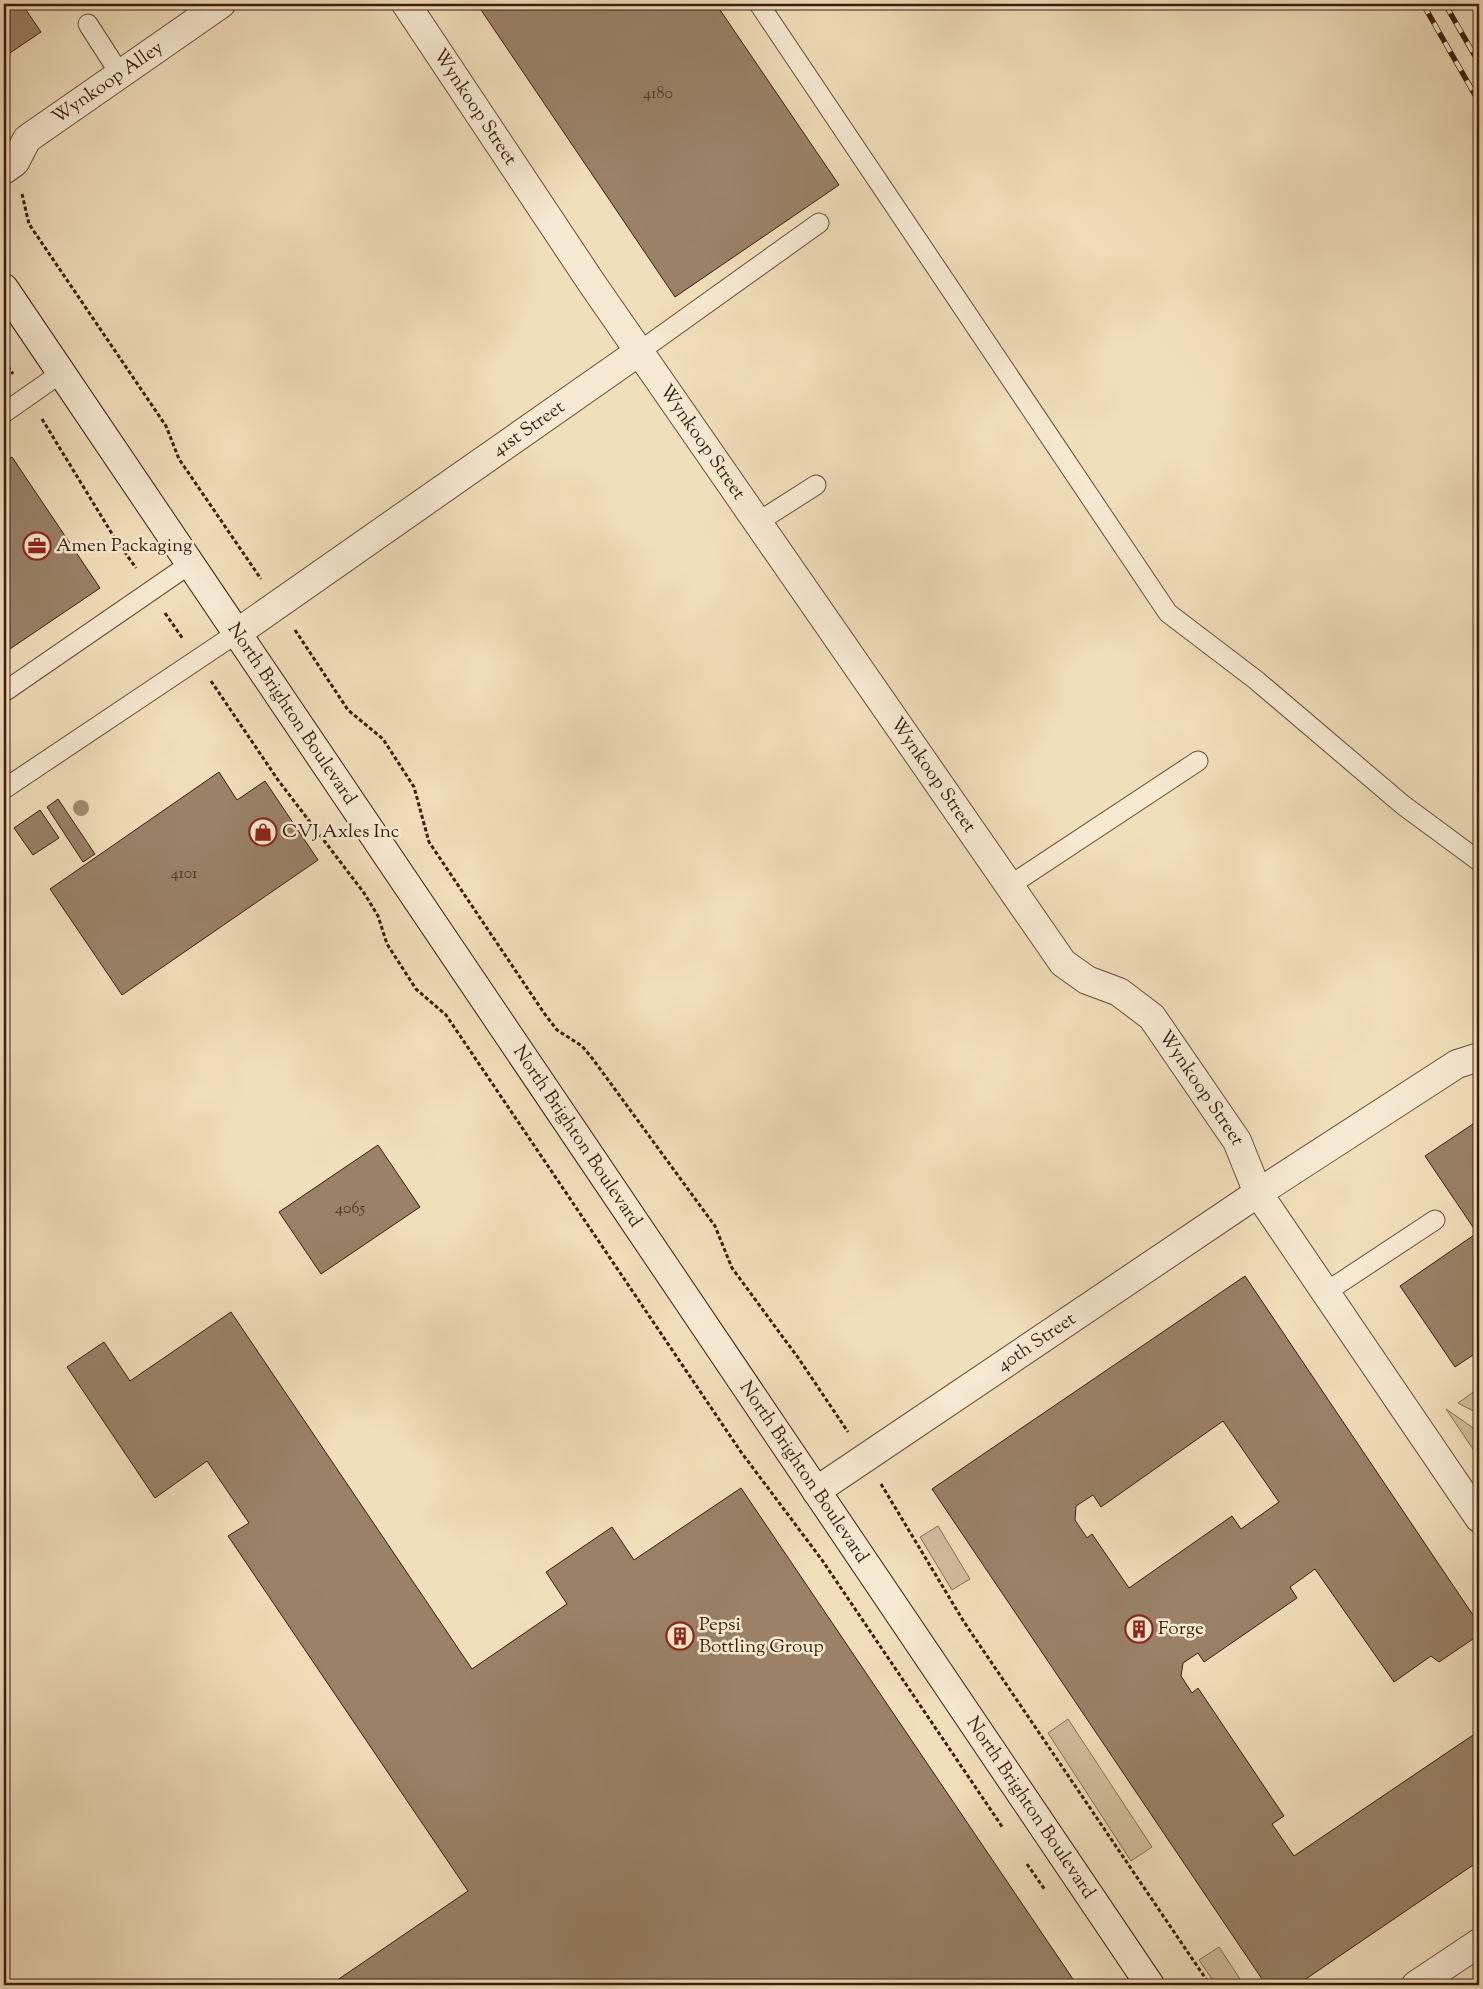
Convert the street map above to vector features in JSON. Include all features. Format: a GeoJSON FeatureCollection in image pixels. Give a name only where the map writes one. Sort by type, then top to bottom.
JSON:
{"type":"FeatureCollection","features":[{"type":"Feature","properties":{"kind":"street","name":"Wynkoop Alley"},"geometry":{"type":"LineString","coordinates":[[4,170],[15,162],[15,138],[120,74],[221,4]]}},
{"type":"Feature","properties":{"kind":"street","name":"Wynkoop Street"},"geometry":{"type":"LineString","coordinates":[[406,4],[640,351],[1063,963],[1087,980],[1119,992],[1152,1017],[1237,1141],[1258,1193],[1479,1518]]}},
{"type":"Feature","properties":{"kind":"street","name":"North Brighton Boulevard"},"geometry":{"type":"LineString","coordinates":[[4,288],[1150,1985]]}},
{"type":"Feature","properties":{"kind":"street","name":"41st Street"},"geometry":{"type":"LineString","coordinates":[[237,633],[640,351]]}},
{"type":"Feature","properties":{"kind":"street","name":"40th Street"},"geometry":{"type":"LineString","coordinates":[[816,1491],[1258,1193],[1457,1064],[1479,1057]]}},
{"type":"Feature","properties":{"kind":"street"},"geometry":{"type":"LineString","coordinates":[[1416,1985],[1479,1943]]}},
{"type":"Feature","properties":{"kind":"lane"},"geometry":{"type":"LineString","coordinates":[[759,4],[1168,613],[1256,680],[1402,806],[1479,861]]}},
{"type":"Feature","properties":{"kind":"lane"},"geometry":{"type":"LineString","coordinates":[[88,24],[120,74]]}},
{"type":"Feature","properties":{"kind":"lane","name":"41st Street"},"geometry":{"type":"LineString","coordinates":[[640,351],[819,223]]}},
{"type":"Feature","properties":{"kind":"lane"},"geometry":{"type":"LineString","coordinates":[[4,413],[61,373]]}},
{"type":"Feature","properties":{"kind":"lane"},"geometry":{"type":"LineString","coordinates":[[758,522],[816,485]]}},
{"type":"Feature","properties":{"kind":"lane"},"geometry":{"type":"LineString","coordinates":[[4,692],[190,564]]}},
{"type":"Feature","properties":{"kind":"lane"},"geometry":{"type":"LineString","coordinates":[[4,789],[237,633]]}},
{"type":"Feature","properties":{"kind":"lane"},"geometry":{"type":"LineString","coordinates":[[1010,886],[1198,761]]}},
{"type":"Feature","properties":{"kind":"lane"},"geometry":{"type":"LineString","coordinates":[[1326,1292],[1435,1220]]}},
{"type":"Feature","properties":{"kind":"path"},"geometry":{"type":"LineString","coordinates":[[21,192],[29,224],[166,426],[179,459],[254,568]]}},
{"type":"Feature","properties":{"kind":"path"},"geometry":{"type":"LineString","coordinates":[[4,360],[8,366]]}},
{"type":"Feature","properties":{"kind":"path"},"geometry":{"type":"LineString","coordinates":[[40,415],[114,537],[139,572]]}},
{"type":"Feature","properties":{"kind":"path"},"geometry":{"type":"LineString","coordinates":[[168,618],[185,643]]}},
{"type":"Feature","properties":{"kind":"path"},"geometry":{"type":"LineString","coordinates":[[304,643],[348,710],[383,739],[419,798],[425,833],[429,842],[544,1013],[557,1030],[582,1046],[592,1058],[688,1187],[716,1226],[732,1268],[831,1405]]}},
{"type":"Feature","properties":{"kind":"path"},"geometry":{"type":"LineString","coordinates":[[210,679],[278,780],[364,893],[378,916],[387,944],[416,988],[446,1015],[741,1452],[822,1560],[1007,1834]]}},
{"type":"Feature","properties":{"kind":"path"},"geometry":{"type":"LineString","coordinates":[[897,1510],[964,1622],[1210,1985]]}},
{"type":"Feature","properties":{"kind":"path"},"geometry":{"type":"LineString","coordinates":[[1023,1858],[1048,1894]]}},
{"type":"Feature","properties":{"kind":"shaded area"},"geometry":{"type":"Polygon","coordinates":[[[1479,1388],[1479,1414],[1458,1403],[1479,1388]]]}},
{"type":"Feature","properties":{"kind":"shaded area"},"geometry":{"type":"Polygon","coordinates":[[[1446,1409],[1479,1432],[1479,1458],[1446,1409]]]}},
{"type":"Feature","properties":{"kind":"shaded area"},"geometry":{"type":"Polygon","coordinates":[[[938,1526],[970,1579],[952,1590],[920,1537],[938,1526]]]}},
{"type":"Feature","properties":{"kind":"shaded area"},"geometry":{"type":"Polygon","coordinates":[[[1068,1719],[1152,1847],[1131,1861],[1048,1733],[1068,1719]]]}},
{"type":"Feature","properties":{"kind":"shaded area"},"geometry":{"type":"Polygon","coordinates":[[[1219,1947],[1244,1985],[1216,1985],[1199,1960],[1219,1947]]]}},
{"type":"Feature","properties":{"kind":"building"},"geometry":{"type":"Polygon","coordinates":[[[4,4],[22,4],[41,32],[4,57],[4,4]]]}},
{"type":"Feature","properties":{"kind":"building"},"geometry":{"type":"Polygon","coordinates":[[[477,4],[716,4],[839,185],[675,297],[477,4]]]}},
{"type":"Feature","properties":{"kind":"building"},"geometry":{"type":"Polygon","coordinates":[[[12,457],[100,588],[4,653],[4,463],[12,457]]]}},
{"type":"Feature","properties":{"kind":"building"},"geometry":{"type":"Polygon","coordinates":[[[219,772],[237,800],[265,781],[318,860],[122,995],[50,889],[219,772]]]}},
{"type":"Feature","properties":{"kind":"building"},"geometry":{"type":"Polygon","coordinates":[[[58,799],[95,854],[83,862],[47,807],[58,799]]]}},
{"type":"Feature","properties":{"kind":"building"},"geometry":{"type":"Polygon","coordinates":[[[40,810],[59,838],[33,855],[14,828],[40,810]]]}},
{"type":"Feature","properties":{"kind":"building"},"geometry":{"type":"Polygon","coordinates":[[[1479,1120],[1479,1351],[1455,1367],[1400,1286],[1477,1233],[1425,1156],[1479,1120]]]}},
{"type":"Feature","properties":{"kind":"building"},"geometry":{"type":"Polygon","coordinates":[[[378,1145],[420,1207],[321,1274],[279,1212],[378,1145]]]}},
{"type":"Feature","properties":{"kind":"building","name":"Forge"},"geometry":{"type":"Polygon","coordinates":[[[1245,1276],[1479,1624],[1479,1635],[1439,1662],[1431,1656],[1394,1682],[1315,1569],[1290,1587],[1297,1598],[1204,1662],[1198,1653],[1183,1663],[1181,1676],[1192,1693],[1198,1688],[1284,1816],[1272,1824],[1294,1856],[1479,1731],[1479,1861],[1297,1985],[1266,1985],[932,1489],[1245,1276]],[[1223,1421],[1101,1507],[1093,1495],[1076,1506],[1075,1520],[1087,1538],[1092,1534],[1129,1588],[1232,1516],[1241,1529],[1279,1502],[1223,1421]]]}},
{"type":"Feature","properties":{"kind":"building","name":"Pepsi Bottling Group"},"geometry":{"type":"Polygon","coordinates":[[[231,1312],[472,1669],[567,1604],[546,1572],[612,1527],[634,1560],[741,1488],[1077,1985],[330,1985],[468,1891],[228,1536],[249,1523],[207,1461],[155,1498],[67,1367],[104,1342],[130,1381],[231,1312]]]}},
{"type":"Feature","properties":{"kind":"railway"},"geometry":{"type":"LineString","coordinates":[[1423,4],[1479,102]]}},
{"type":"Feature","properties":{"kind":"railway"},"geometry":{"type":"LineString","coordinates":[[1445,4],[1479,63]]}},
{"type":"Feature","properties":{"kind":"railway"},"geometry":{"type":"LineString","coordinates":[[1473,4],[1479,16]]}},
{"type":"Feature","properties":{"kind":"place","name":"Amen Packaging"},"geometry":{"type":"Point","coordinates":[37,546]}},
{"type":"Feature","properties":{"kind":"place","name":"CVJ Axles Inc"},"geometry":{"type":"Point","coordinates":[263,832]}},
{"type":"Feature","properties":{"kind":"place","name":"Forge"},"geometry":{"type":"Point","coordinates":[1139,1629]}},
{"type":"Feature","properties":{"kind":"place","name":"Pepsi Bottling Group"},"geometry":{"type":"Point","coordinates":[680,1636]}}]}
